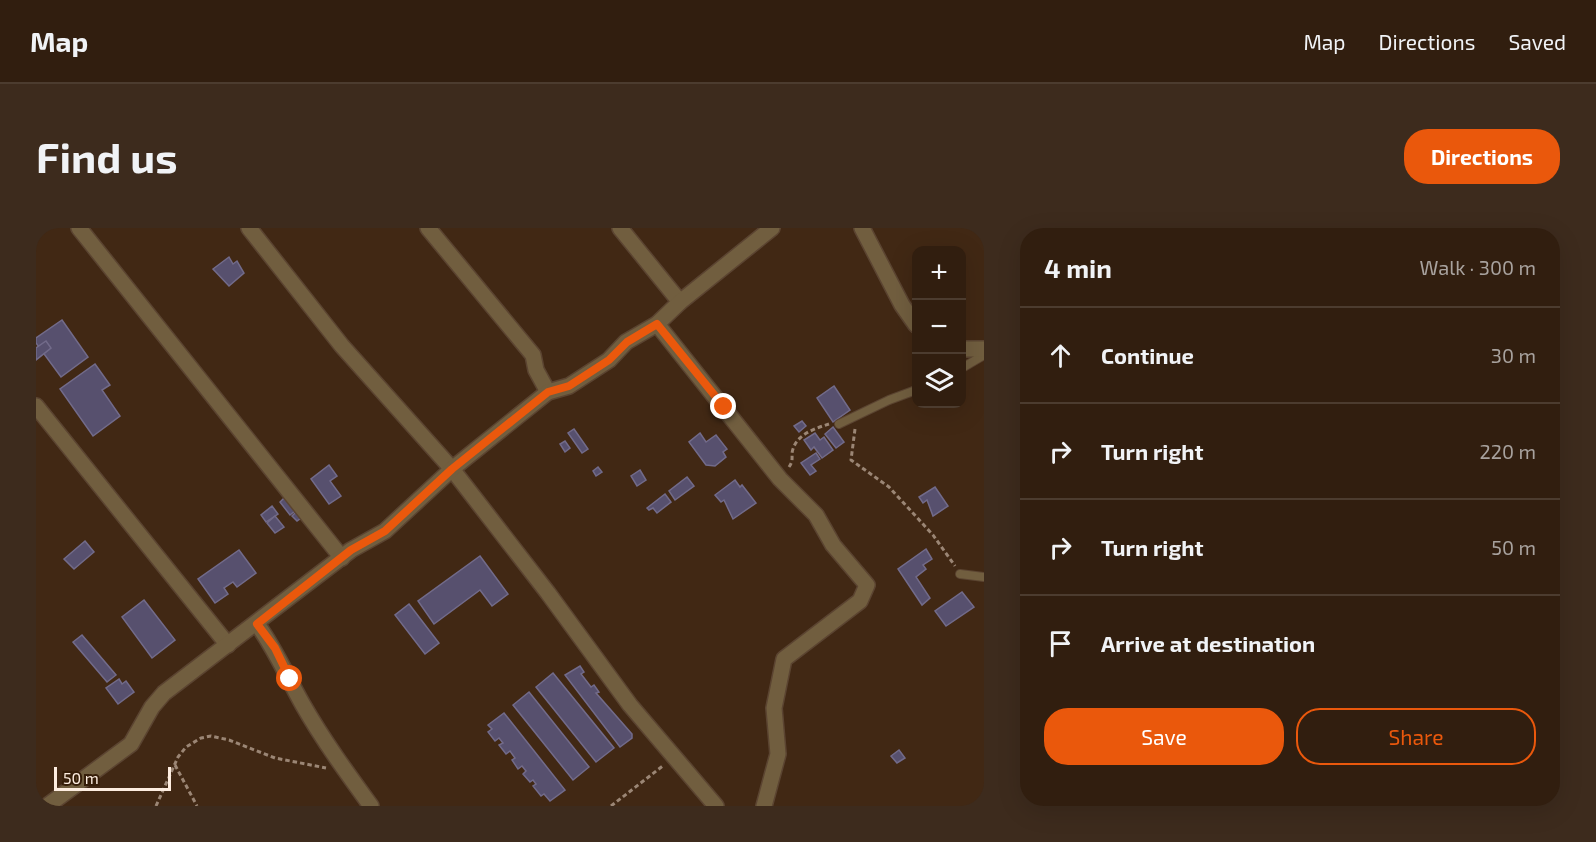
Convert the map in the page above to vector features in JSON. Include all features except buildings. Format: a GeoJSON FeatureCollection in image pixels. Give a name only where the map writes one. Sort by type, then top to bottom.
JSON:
{"type":"FeatureCollection","features":[{"type":"Feature","properties":{"kind":"street"},"geometry":{"type":"LineString","coordinates":[[79,228],[342,558]]}},
{"type":"Feature","properties":{"kind":"street"},"geometry":{"type":"LineString","coordinates":[[249,228],[342,346],[452,469],[673,759],[716,806]]}},
{"type":"Feature","properties":{"kind":"street"},"geometry":{"type":"LineString","coordinates":[[429,228],[533,355],[536,369],[548,392]]}},
{"type":"Feature","properties":{"kind":"street"},"geometry":{"type":"LineString","coordinates":[[620,228],[681,302]]}},
{"type":"Feature","properties":{"kind":"street"},"geometry":{"type":"LineString","coordinates":[[47,806],[131,744],[152,707],[164,693],[342,558],[385,531],[452,469],[548,392],[569,386],[609,360],[627,342],[657,324],[772,228]]}},
{"type":"Feature","properties":{"kind":"street"},"geometry":{"type":"LineString","coordinates":[[862,228],[902,305],[912,319]]}},
{"type":"Feature","properties":{"kind":"street"},"geometry":{"type":"LineString","coordinates":[[657,324],[780,479],[816,515],[833,545],[867,585],[860,601],[784,660],[774,708],[778,754],[764,806]]}},
{"type":"Feature","properties":{"kind":"street"},"geometry":{"type":"LineString","coordinates":[[966,349],[984,349]]}},
{"type":"Feature","properties":{"kind":"street"},"geometry":{"type":"LineString","coordinates":[[36,406],[228,645]]}},
{"type":"Feature","properties":{"kind":"street"},"geometry":{"type":"LineString","coordinates":[[257,624],[275,648],[302,704],[371,806]]}},
{"type":"Feature","properties":{"kind":"lane"},"geometry":{"type":"LineString","coordinates":[[966,366],[984,355]]}},
{"type":"Feature","properties":{"kind":"lane"},"geometry":{"type":"LineString","coordinates":[[839,424],[889,399],[912,391]]}},
{"type":"Feature","properties":{"kind":"lane"},"geometry":{"type":"LineString","coordinates":[[960,574],[984,577]]}},
{"type":"Feature","properties":{"kind":"path"},"geometry":{"type":"LineString","coordinates":[[780,479],[792,462],[792,450],[805,432],[839,424],[853,426],[856,430],[851,460],[897,495],[933,535],[960,574]]}},
{"type":"Feature","properties":{"kind":"path"},"geometry":{"type":"LineString","coordinates":[[156,806],[175,764],[186,747],[201,738],[211,736],[274,758],[346,771]]}},
{"type":"Feature","properties":{"kind":"path"},"geometry":{"type":"LineString","coordinates":[[612,806],[673,759]]}},
{"type":"Feature","properties":{"kind":"path"},"geometry":{"type":"LineString","coordinates":[[175,764],[197,806]]}},
{"type":"Feature","properties":{"kind":"route"},"geometry":{"type":"LineString","coordinates":[[290,679],[275,648],[257,624],[351,550],[385,531],[452,469],[548,392],[569,386],[609,360],[627,342],[657,324],[724,407]]}}]}
